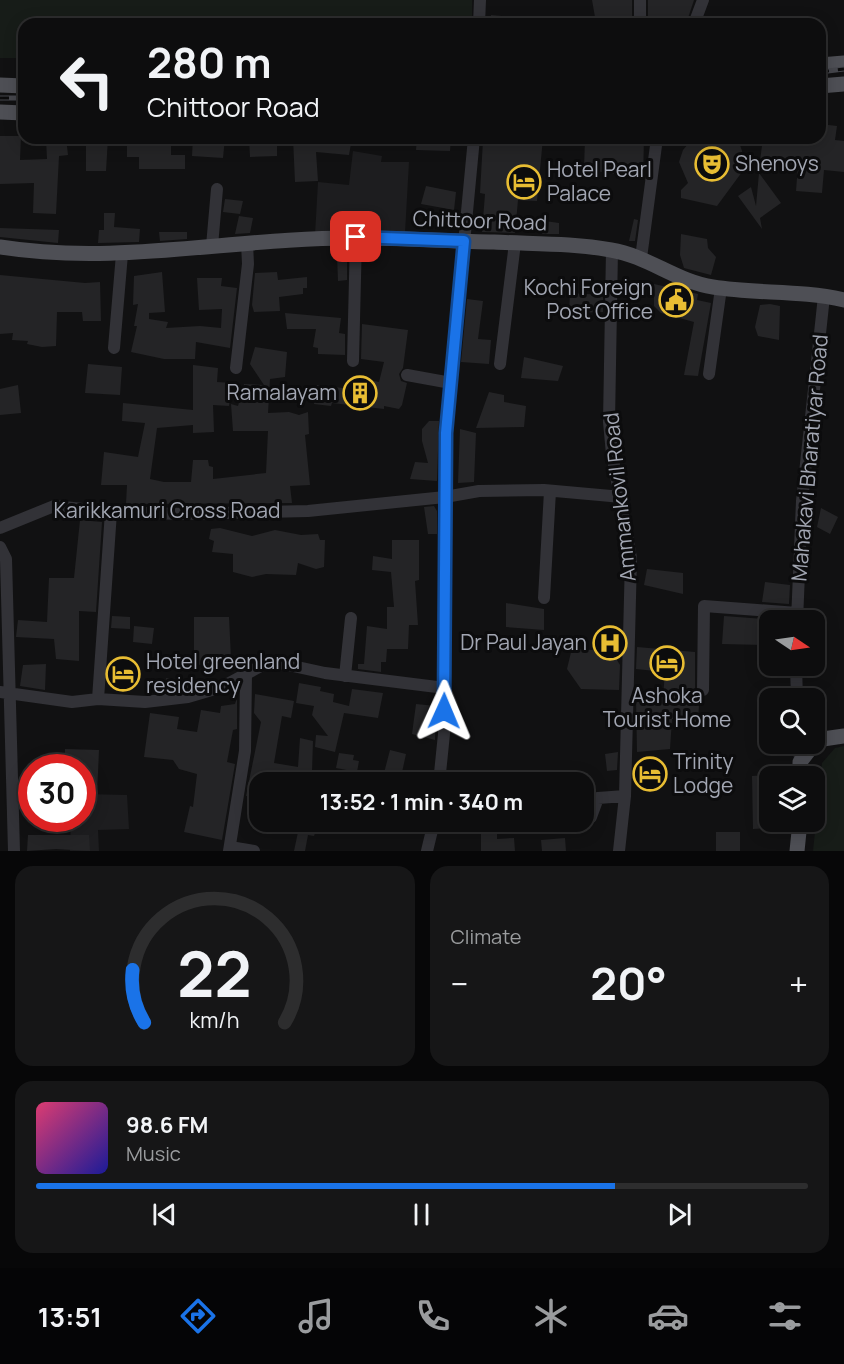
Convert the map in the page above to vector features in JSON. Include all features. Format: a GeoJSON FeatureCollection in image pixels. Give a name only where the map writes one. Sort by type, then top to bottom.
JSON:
{"type":"FeatureCollection","features":[{"type":"Feature","properties":{"kind":"main road"},"geometry":{"type":"LineString","coordinates":[[826,64],[844,63]]}},
{"type":"Feature","properties":{"kind":"main road"},"geometry":{"type":"LineString","coordinates":[[826,86],[844,84]]}},
{"type":"Feature","properties":{"kind":"main road"},"geometry":{"type":"LineString","coordinates":[[0,85],[18,86]]}},
{"type":"Feature","properties":{"kind":"main road"},"geometry":{"type":"LineString","coordinates":[[0,112],[18,113]]}},
{"type":"Feature","properties":{"kind":"main road","name":"Chittoor Road"},"geometry":{"type":"LineString","coordinates":[[0,247],[39,253],[122,254],[247,243],[356,237],[515,243],[612,250],[641,258],[695,284],[824,296],[844,300]]}},
{"type":"Feature","properties":{"kind":"main road"},"geometry":{"type":"LineString","coordinates":[[825,741],[844,736]]}},
{"type":"Feature","properties":{"kind":"main road"},"geometry":{"type":"LineString","coordinates":[[797,851],[799,832]]}},
{"type":"Feature","properties":{"kind":"street"},"geometry":{"type":"LineString","coordinates":[[479,18],[480,0]]}},
{"type":"Feature","properties":{"kind":"street"},"geometry":{"type":"LineString","coordinates":[[640,0],[640,18]]}},
{"type":"Feature","properties":{"kind":"street"},"geometry":{"type":"LineString","coordinates":[[696,18],[704,0]]}},
{"type":"Feature","properties":{"kind":"street"},"geometry":{"type":"LineString","coordinates":[[440,772],[444,735],[445,497],[451,383],[473,144]]}},
{"type":"Feature","properties":{"kind":"street"},"geometry":{"type":"LineString","coordinates":[[641,258],[656,144]]}},
{"type":"Feature","properties":{"kind":"street"},"geometry":{"type":"LineString","coordinates":[[212,246],[217,189]]}},
{"type":"Feature","properties":{"kind":"street"},"geometry":{"type":"LineString","coordinates":[[353,361],[356,237]]}},
{"type":"Feature","properties":{"kind":"street"},"geometry":{"type":"LineString","coordinates":[[236,368],[248,264],[247,243]]}},
{"type":"Feature","properties":{"kind":"street"},"geometry":{"type":"LineString","coordinates":[[500,364],[515,243]]}},
{"type":"Feature","properties":{"kind":"street","name":"Ammankovil Road"},"geometry":{"type":"LineString","coordinates":[[612,250],[609,422],[612,454],[622,496],[631,558],[625,796],[619,851]]}},
{"type":"Feature","properties":{"kind":"street"},"geometry":{"type":"LineString","coordinates":[[114,348],[122,254]]}},
{"type":"Feature","properties":{"kind":"street"},"geometry":{"type":"LineString","coordinates":[[709,374],[721,288]]}},
{"type":"Feature","properties":{"kind":"street","name":"Mahakavi Bharatiyar Road"},"geometry":{"type":"LineString","coordinates":[[797,610],[802,501],[824,296]]}},
{"type":"Feature","properties":{"kind":"street"},"geometry":{"type":"LineString","coordinates":[[406,375],[451,383]]}},
{"type":"Feature","properties":{"kind":"street","name":"Karikkamuri Cross Road"},"geometry":{"type":"LineString","coordinates":[[0,528],[54,506],[111,512],[182,514],[308,511],[445,497],[479,491],[550,491],[622,496]]}},
{"type":"Feature","properties":{"kind":"street"},"geometry":{"type":"LineString","coordinates":[[544,598],[550,491]]}},
{"type":"Feature","properties":{"kind":"street"},"geometry":{"type":"LineString","coordinates":[[98,699],[111,512]]}},
{"type":"Feature","properties":{"kind":"street"},"geometry":{"type":"LineString","coordinates":[[0,547],[6,559],[5,692],[14,851]]}},
{"type":"Feature","properties":{"kind":"street"},"geometry":{"type":"LineString","coordinates":[[703,690],[704,606],[759,613]]}},
{"type":"Feature","properties":{"kind":"street"},"geometry":{"type":"LineString","coordinates":[[345,676],[351,618]]}},
{"type":"Feature","properties":{"kind":"street"},"geometry":{"type":"LineString","coordinates":[[5,692],[72,702],[98,699],[145,702],[188,697],[222,687],[270,661],[345,676],[445,688]]}},
{"type":"Feature","properties":{"kind":"street"},"geometry":{"type":"LineString","coordinates":[[246,673],[245,751],[229,849],[254,851]]}},
{"type":"Feature","properties":{"kind":"street"},"geometry":{"type":"LineString","coordinates":[[594,809],[598,798],[625,796]]}},
{"type":"Feature","properties":{"kind":"street"},"geometry":{"type":"LineString","coordinates":[[427,851],[432,832]]}},
{"type":"Feature","properties":{"kind":"shaded area"},"geometry":{"type":"Polygon","coordinates":[[[0,0],[472,0],[472,18],[18,18],[18,58],[0,58],[0,0]]]}},
{"type":"Feature","properties":{"kind":"shaded area"},"geometry":{"type":"Polygon","coordinates":[[[353,151],[382,156],[381,162],[409,162],[405,233],[315,235],[318,182],[349,185],[353,151]]]}},
{"type":"Feature","properties":{"kind":"shaded area"},"geometry":{"type":"Polygon","coordinates":[[[844,746],[844,851],[813,851],[815,832],[825,832],[825,766],[822,766],[822,763],[835,748],[844,746]]]}},
{"type":"Feature","properties":{"kind":"shaded area"},"geometry":{"type":"Polygon","coordinates":[[[96,794],[127,795],[129,829],[98,830],[99,851],[70,851],[71,832],[96,832],[96,794]]]}},
{"type":"Feature","properties":{"kind":"building"},"geometry":{"type":"Polygon","coordinates":[[[592,0],[632,0],[632,18],[595,17],[592,0]]]}},
{"type":"Feature","properties":{"kind":"building"},"geometry":{"type":"Polygon","coordinates":[[[648,0],[694,0],[688,18],[648,18],[648,0]]]}},
{"type":"Feature","properties":{"kind":"building"},"geometry":{"type":"Polygon","coordinates":[[[491,15],[523,18],[491,18],[491,15]]]}},
{"type":"Feature","properties":{"kind":"building"},"geometry":{"type":"Polygon","coordinates":[[[826,125],[837,126],[835,140],[844,141],[844,172],[824,170],[822,193],[796,191],[798,165],[760,161],[762,144],[826,144],[826,125]]]}},
{"type":"Feature","properties":{"kind":"building"},"geometry":{"type":"Polygon","coordinates":[[[0,136],[18,136],[18,144],[21,144],[20,160],[47,159],[46,144],[67,144],[68,155],[59,156],[56,214],[33,213],[34,183],[0,184],[0,136]]]}},
{"type":"Feature","properties":{"kind":"building"},"geometry":{"type":"Polygon","coordinates":[[[86,144],[108,144],[106,171],[86,171],[86,144]]]}},
{"type":"Feature","properties":{"kind":"building"},"geometry":{"type":"Polygon","coordinates":[[[127,144],[171,144],[171,155],[185,155],[185,169],[139,169],[139,157],[127,157],[127,144]]]}},
{"type":"Feature","properties":{"kind":"building"},"geometry":{"type":"Polygon","coordinates":[[[193,144],[224,144],[223,158],[192,156],[193,144]]]}},
{"type":"Feature","properties":{"kind":"building"},"geometry":{"type":"Polygon","coordinates":[[[249,144],[277,144],[277,156],[250,157],[249,144]]]}},
{"type":"Feature","properties":{"kind":"building"},"geometry":{"type":"Polygon","coordinates":[[[293,144],[351,144],[349,155],[316,152],[318,181],[295,182],[293,144]]]}},
{"type":"Feature","properties":{"kind":"building"},"geometry":{"type":"Polygon","coordinates":[[[416,144],[451,144],[450,151],[416,150],[416,144]]]}},
{"type":"Feature","properties":{"kind":"building"},"geometry":{"type":"Polygon","coordinates":[[[483,144],[542,144],[537,201],[518,200],[515,233],[482,232],[485,194],[480,193],[483,144]]]}},
{"type":"Feature","properties":{"kind":"building"},"geometry":{"type":"Polygon","coordinates":[[[585,144],[644,144],[643,179],[584,169],[585,144]]]}},
{"type":"Feature","properties":{"kind":"building","name":"Shenoys"},"geometry":{"type":"Polygon","coordinates":[[[688,144],[740,145],[746,164],[717,206],[681,198],[681,190],[688,183],[679,162],[688,144]]]}},
{"type":"Feature","properties":{"kind":"building"},"geometry":{"type":"Polygon","coordinates":[[[759,173],[781,203],[760,218],[762,229],[738,196],[751,187],[756,206],[759,173]]]}},
{"type":"Feature","properties":{"kind":"building"},"geometry":{"type":"Polygon","coordinates":[[[426,186],[456,192],[454,210],[421,204],[426,186]]]}},
{"type":"Feature","properties":{"kind":"building"},"geometry":{"type":"Polygon","coordinates":[[[225,199],[243,201],[240,214],[223,212],[225,199]]]}},
{"type":"Feature","properties":{"kind":"building"},"geometry":{"type":"Polygon","coordinates":[[[104,213],[115,213],[114,227],[140,229],[139,242],[98,243],[99,230],[104,230],[104,213]]]}},
{"type":"Feature","properties":{"kind":"building"},"geometry":{"type":"Polygon","coordinates":[[[239,216],[253,218],[250,233],[235,234],[239,216]]]}},
{"type":"Feature","properties":{"kind":"building"},"geometry":{"type":"Polygon","coordinates":[[[634,219],[638,220],[635,241],[629,241],[634,219]]]}},
{"type":"Feature","properties":{"kind":"building"},"geometry":{"type":"Polygon","coordinates":[[[545,221],[559,223],[559,234],[542,234],[545,221]]]}},
{"type":"Feature","properties":{"kind":"building"},"geometry":{"type":"Polygon","coordinates":[[[0,228],[59,230],[58,243],[0,237],[0,228]]]}},
{"type":"Feature","properties":{"kind":"building"},"geometry":{"type":"Polygon","coordinates":[[[159,232],[187,232],[187,239],[160,241],[159,232]]]}},
{"type":"Feature","properties":{"kind":"building"},"geometry":{"type":"Polygon","coordinates":[[[681,234],[707,239],[708,248],[716,257],[711,275],[684,268],[680,255],[681,234]]]}},
{"type":"Feature","properties":{"kind":"building"},"geometry":{"type":"Polygon","coordinates":[[[337,254],[347,254],[347,280],[338,281],[337,254]]]}},
{"type":"Feature","properties":{"kind":"building"},"geometry":{"type":"Polygon","coordinates":[[[162,272],[165,312],[149,313],[149,319],[168,322],[166,328],[200,326],[221,328],[222,309],[199,310],[197,278],[222,278],[221,286],[237,288],[230,348],[196,342],[195,359],[164,359],[131,352],[137,326],[134,326],[138,304],[133,305],[134,276],[162,272]]]}},
{"type":"Feature","properties":{"kind":"building"},"geometry":{"type":"Polygon","coordinates":[[[277,272],[278,280],[307,277],[307,288],[303,288],[303,294],[279,297],[280,311],[254,312],[252,305],[255,273],[277,272]]]}},
{"type":"Feature","properties":{"kind":"building"},"geometry":{"type":"Polygon","coordinates":[[[0,275],[85,283],[100,282],[101,321],[83,321],[82,312],[57,312],[56,346],[42,347],[27,344],[28,341],[12,340],[13,333],[0,334],[0,275]]]}},
{"type":"Feature","properties":{"kind":"building"},"geometry":{"type":"Polygon","coordinates":[[[654,284],[698,294],[697,300],[711,303],[698,376],[684,375],[694,322],[661,313],[654,306],[654,284]]]}},
{"type":"Feature","properties":{"kind":"building"},"geometry":{"type":"Polygon","coordinates":[[[570,293],[603,295],[603,312],[569,313],[570,293]]]}},
{"type":"Feature","properties":{"kind":"building"},"geometry":{"type":"Polygon","coordinates":[[[467,299],[483,301],[478,339],[491,340],[489,364],[461,362],[467,299]]]}},
{"type":"Feature","properties":{"kind":"building"},"geometry":{"type":"Polygon","coordinates":[[[760,305],[780,306],[779,340],[758,336],[755,327],[760,305]]]}},
{"type":"Feature","properties":{"kind":"building"},"geometry":{"type":"Polygon","coordinates":[[[285,313],[341,318],[339,333],[345,334],[345,355],[318,354],[318,348],[313,347],[316,329],[287,329],[285,313]]]}},
{"type":"Feature","properties":{"kind":"building"},"geometry":{"type":"Polygon","coordinates":[[[362,324],[408,330],[403,368],[399,374],[401,381],[407,383],[402,405],[399,409],[384,406],[384,409],[332,403],[331,406],[314,404],[317,385],[351,389],[354,377],[379,382],[384,362],[361,359],[362,324]]]}},
{"type":"Feature","properties":{"kind":"building"},"geometry":{"type":"Polygon","coordinates":[[[255,347],[287,352],[285,377],[270,379],[268,413],[289,412],[299,415],[308,412],[309,434],[305,435],[310,485],[290,486],[292,503],[126,504],[127,485],[101,485],[104,452],[138,457],[145,423],[122,421],[123,403],[193,410],[193,365],[218,368],[217,382],[232,383],[229,406],[213,405],[214,432],[193,433],[193,425],[157,428],[150,479],[164,482],[191,482],[193,460],[208,460],[209,466],[213,467],[213,479],[266,473],[268,431],[233,431],[231,404],[238,406],[244,384],[264,385],[250,364],[255,347]]]}},
{"type":"Feature","properties":{"kind":"building"},"geometry":{"type":"Polygon","coordinates":[[[524,357],[563,366],[558,381],[521,378],[524,357]]]}},
{"type":"Feature","properties":{"kind":"building"},"geometry":{"type":"Polygon","coordinates":[[[88,364],[122,367],[120,395],[85,393],[88,364]]]}},
{"type":"Feature","properties":{"kind":"building"},"geometry":{"type":"Polygon","coordinates":[[[18,385],[21,413],[0,415],[0,389],[18,385]]]}},
{"type":"Feature","properties":{"kind":"building"},"geometry":{"type":"Polygon","coordinates":[[[489,392],[504,395],[504,402],[526,406],[524,427],[476,428],[489,392]]]}},
{"type":"Feature","properties":{"kind":"building"},"geometry":{"type":"Polygon","coordinates":[[[429,421],[439,421],[437,481],[410,479],[415,462],[428,463],[422,441],[422,429],[429,421]]]}},
{"type":"Feature","properties":{"kind":"building"},"geometry":{"type":"Polygon","coordinates":[[[460,429],[476,433],[474,482],[458,483],[460,429]]]}},
{"type":"Feature","properties":{"kind":"building"},"geometry":{"type":"Polygon","coordinates":[[[434,506],[437,511],[437,534],[428,534],[424,507],[434,506]]]}},
{"type":"Feature","properties":{"kind":"building"},"geometry":{"type":"Polygon","coordinates":[[[821,508],[838,517],[830,534],[817,527],[821,508]]]}},
{"type":"Feature","properties":{"kind":"building"},"geometry":{"type":"Polygon","coordinates":[[[80,520],[102,522],[96,612],[79,611],[79,661],[56,659],[54,639],[16,637],[18,620],[47,622],[49,578],[74,578],[80,520]]]}},
{"type":"Feature","properties":{"kind":"building"},"geometry":{"type":"Polygon","coordinates":[[[220,528],[252,536],[275,530],[301,535],[318,534],[320,540],[325,540],[324,567],[316,569],[298,563],[296,575],[266,574],[252,577],[233,572],[233,554],[212,552],[214,541],[209,539],[211,529],[220,528]]]}},
{"type":"Feature","properties":{"kind":"building"},"geometry":{"type":"Polygon","coordinates":[[[392,540],[419,540],[419,580],[415,581],[418,625],[409,625],[408,649],[387,649],[386,662],[381,662],[381,672],[358,669],[358,664],[364,664],[367,626],[387,629],[387,607],[394,607],[391,572],[372,570],[373,556],[392,559],[392,540]]]}},
{"type":"Feature","properties":{"kind":"building"},"geometry":{"type":"Polygon","coordinates":[[[647,569],[683,573],[683,594],[644,585],[647,569]]]}},
{"type":"Feature","properties":{"kind":"building"},"geometry":{"type":"Polygon","coordinates":[[[765,582],[790,585],[789,604],[762,602],[765,582]]]}},
{"type":"Feature","properties":{"kind":"building"},"geometry":{"type":"Polygon","coordinates":[[[506,603],[544,609],[544,630],[506,627],[506,603]]]}},
{"type":"Feature","properties":{"kind":"building"},"geometry":{"type":"Polygon","coordinates":[[[112,616],[130,617],[130,629],[111,628],[112,616]]]}},
{"type":"Feature","properties":{"kind":"building"},"geometry":{"type":"Polygon","coordinates":[[[724,616],[759,619],[759,645],[722,644],[724,616]]]}},
{"type":"Feature","properties":{"kind":"building"},"geometry":{"type":"Polygon","coordinates":[[[194,617],[229,617],[231,658],[194,666],[194,617]]]}},
{"type":"Feature","properties":{"kind":"building"},"geometry":{"type":"Polygon","coordinates":[[[134,626],[154,628],[152,644],[133,642],[134,626]]]}},
{"type":"Feature","properties":{"kind":"building"},"geometry":{"type":"Polygon","coordinates":[[[637,647],[695,652],[698,722],[672,719],[670,749],[637,752],[636,697],[663,697],[665,672],[636,669],[637,647]]]}},
{"type":"Feature","properties":{"kind":"building"},"geometry":{"type":"Polygon","coordinates":[[[572,648],[612,652],[620,665],[619,690],[581,689],[567,669],[572,648]]]}},
{"type":"Feature","properties":{"kind":"building"},"geometry":{"type":"Polygon","coordinates":[[[46,664],[45,690],[20,686],[23,665],[46,664]]]}},
{"type":"Feature","properties":{"kind":"building"},"geometry":{"type":"Polygon","coordinates":[[[166,678],[190,680],[189,688],[165,691],[166,678]]]}},
{"type":"Feature","properties":{"kind":"building"},"geometry":{"type":"Polygon","coordinates":[[[299,683],[321,687],[320,691],[334,694],[333,702],[349,706],[352,689],[383,693],[378,718],[344,713],[335,752],[315,747],[316,735],[328,736],[312,715],[314,706],[296,703],[299,683]]]}},
{"type":"Feature","properties":{"kind":"building"},"geometry":{"type":"Polygon","coordinates":[[[255,694],[294,701],[291,718],[282,716],[274,763],[298,767],[300,738],[313,741],[312,772],[251,772],[261,722],[254,713],[255,694]]]}},
{"type":"Feature","properties":{"kind":"building"},"geometry":{"type":"Polygon","coordinates":[[[237,698],[237,729],[233,730],[227,762],[235,764],[222,840],[184,832],[190,806],[193,807],[197,774],[179,769],[173,760],[144,757],[150,713],[179,717],[177,729],[197,732],[201,710],[220,713],[221,706],[235,704],[237,698]]]}},
{"type":"Feature","properties":{"kind":"building"},"geometry":{"type":"Polygon","coordinates":[[[416,704],[436,706],[435,740],[412,734],[416,704]]]}},
{"type":"Feature","properties":{"kind":"building"},"geometry":{"type":"Polygon","coordinates":[[[65,749],[99,750],[97,795],[96,754],[65,754],[65,749]]]}},
{"type":"Feature","properties":{"kind":"building"},"geometry":{"type":"Polygon","coordinates":[[[390,750],[406,754],[402,772],[384,772],[390,750]]]}},
{"type":"Feature","properties":{"kind":"building"},"geometry":{"type":"Polygon","coordinates":[[[618,752],[617,770],[607,771],[605,754],[618,752]]]}},
{"type":"Feature","properties":{"kind":"building"},"geometry":{"type":"Polygon","coordinates":[[[339,753],[354,755],[353,760],[359,761],[357,772],[336,768],[339,753]]]}},
{"type":"Feature","properties":{"kind":"building"},"geometry":{"type":"Polygon","coordinates":[[[752,776],[759,776],[759,829],[753,829],[752,776]]]}},
{"type":"Feature","properties":{"kind":"building"},"geometry":{"type":"Polygon","coordinates":[[[249,781],[249,796],[246,796],[249,781]]]}},
{"type":"Feature","properties":{"kind":"building"},"geometry":{"type":"Polygon","coordinates":[[[298,832],[315,832],[314,836],[308,835],[305,851],[294,851],[298,832]]]}},
{"type":"Feature","properties":{"kind":"building"},"geometry":{"type":"Polygon","coordinates":[[[481,832],[497,832],[497,839],[514,838],[515,851],[481,851],[481,832]]]}},
{"type":"Feature","properties":{"kind":"building"},"geometry":{"type":"Polygon","coordinates":[[[716,832],[740,832],[740,851],[716,851],[716,832]]]}},
{"type":"Feature","properties":{"kind":"building"},"geometry":{"type":"Polygon","coordinates":[[[28,835],[89,835],[90,851],[56,849],[27,851],[28,835]]]}},
{"type":"Feature","properties":{"kind":"building"},"geometry":{"type":"Polygon","coordinates":[[[565,838],[566,851],[542,851],[541,840],[565,838]]]}},
{"type":"Feature","properties":{"kind":"railway"},"geometry":{"type":"LineString","coordinates":[[826,71],[844,69]]}},
{"type":"Feature","properties":{"kind":"railway"},"geometry":{"type":"LineString","coordinates":[[0,98],[18,98]]}},
{"type":"Feature","properties":{"kind":"place","name":"Shenoys"},"geometry":{"type":"Point","coordinates":[712,164]}},
{"type":"Feature","properties":{"kind":"place","name":"Hotel Pearl Palace"},"geometry":{"type":"Point","coordinates":[524,182]}},
{"type":"Feature","properties":{"kind":"place","name":"Kochi Foreign Post Office"},"geometry":{"type":"Point","coordinates":[676,300]}},
{"type":"Feature","properties":{"kind":"place","name":"Ramalayam"},"geometry":{"type":"Point","coordinates":[360,393]}},
{"type":"Feature","properties":{"kind":"place","name":"Dr Paul Jayan"},"geometry":{"type":"Point","coordinates":[610,643]}},
{"type":"Feature","properties":{"kind":"place","name":"Ashoka Tourist Home"},"geometry":{"type":"Point","coordinates":[667,663]}},
{"type":"Feature","properties":{"kind":"place","name":"Hotel greenland residency"},"geometry":{"type":"Point","coordinates":[123,674]}},
{"type":"Feature","properties":{"kind":"place","name":"Trinity Lodge"},"geometry":{"type":"Point","coordinates":[650,774]}},
{"type":"Feature","properties":{"kind":"route"},"geometry":{"type":"LineString","coordinates":[[356,237],[464,241],[446,433],[444,711]]}}]}
